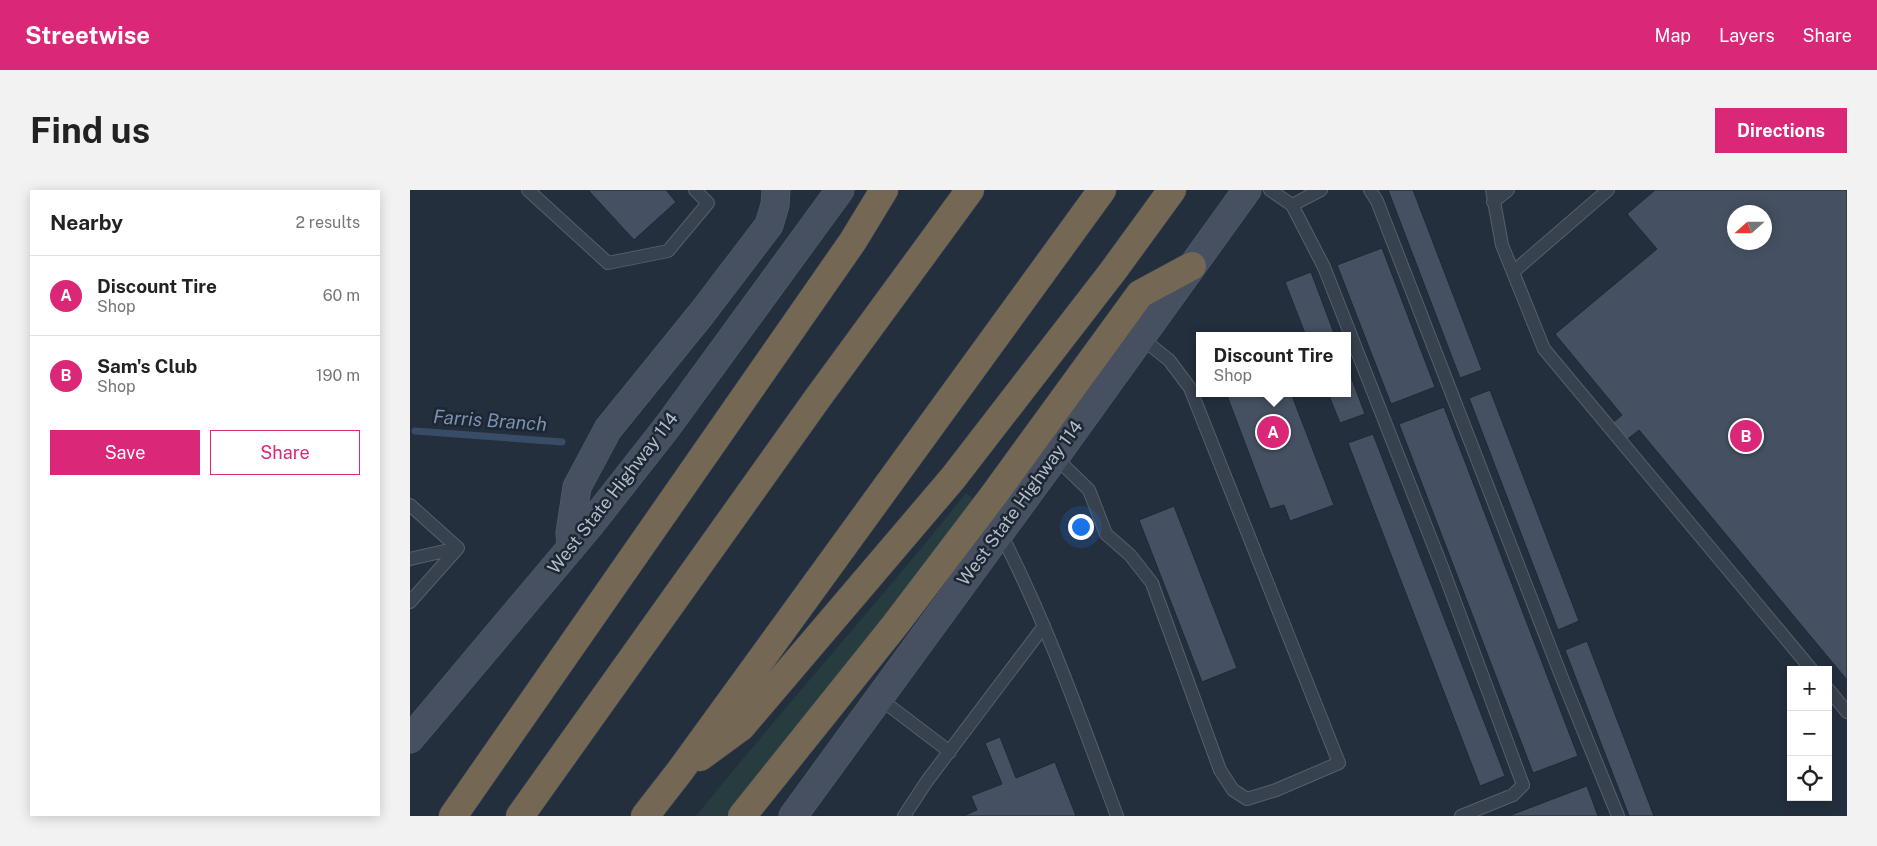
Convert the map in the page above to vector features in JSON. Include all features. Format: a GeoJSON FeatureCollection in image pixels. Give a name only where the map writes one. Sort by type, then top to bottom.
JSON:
{"type":"FeatureCollection","features":[{"type":"Feature","properties":{"kind":"highway"},"geometry":{"type":"LineString","coordinates":[[453,816],[852,241],[884,190]]}},
{"type":"Feature","properties":{"kind":"highway"},"geometry":{"type":"LineString","coordinates":[[520,816],[817,400],[970,190]]}},
{"type":"Feature","properties":{"kind":"highway"},"geometry":{"type":"LineString","coordinates":[[645,816],[680,771],[1102,190]]}},
{"type":"Feature","properties":{"kind":"highway"},"geometry":{"type":"LineString","coordinates":[[680,771],[748,720],[953,478],[1113,271],[1172,190]]}},
{"type":"Feature","properties":{"kind":"highway"},"geometry":{"type":"LineString","coordinates":[[742,816],[907,610],[994,496],[1140,294],[1192,266]]}},
{"type":"Feature","properties":{"kind":"main road"},"geometry":{"type":"LineString","coordinates":[[571,548],[570,533],[577,487],[604,436],[769,224],[775,205],[776,190]]}},
{"type":"Feature","properties":{"kind":"main road","name":"West State Highway 114"},"geometry":{"type":"LineString","coordinates":[[410,739],[571,548],[667,427],[840,190]]}},
{"type":"Feature","properties":{"kind":"main road","name":"West State Highway 114"},"geometry":{"type":"LineString","coordinates":[[796,814],[1247,190]]}},
{"type":"Feature","properties":{"kind":"lane"},"geometry":{"type":"LineString","coordinates":[[528,190],[608,263],[668,251],[708,203],[695,190]]}},
{"type":"Feature","properties":{"kind":"lane"},"geometry":{"type":"LineString","coordinates":[[1270,190],[1292,205],[1324,267],[1350,332]]}},
{"type":"Feature","properties":{"kind":"lane"},"geometry":{"type":"LineString","coordinates":[[1292,205],[1321,190]]}},
{"type":"Feature","properties":{"kind":"lane"},"geometry":{"type":"LineString","coordinates":[[1370,190],[1380,210],[1562,678],[1618,816]]}},
{"type":"Feature","properties":{"kind":"lane"},"geometry":{"type":"LineString","coordinates":[[1508,190],[1492,196],[1502,245],[1544,349],[1809,666]]}},
{"type":"Feature","properties":{"kind":"lane"},"geometry":{"type":"LineString","coordinates":[[1513,272],[1608,190]]}},
{"type":"Feature","properties":{"kind":"lane"},"geometry":{"type":"LineString","coordinates":[[1351,336],[1442,567],[1523,785],[1513,795],[1461,816]]}},
{"type":"Feature","properties":{"kind":"lane"},"geometry":{"type":"LineString","coordinates":[[1055,457],[1089,490],[1106,534],[1130,555],[1152,583],[1220,770],[1233,790],[1247,799],[1276,790],[1339,763],[1190,388],[1169,360],[1140,337]]}},
{"type":"Feature","properties":{"kind":"lane"},"geometry":{"type":"LineString","coordinates":[[410,505],[458,548]]}},
{"type":"Feature","properties":{"kind":"lane"},"geometry":{"type":"LineString","coordinates":[[1000,532],[1023,576],[1052,643],[1118,816]]}},
{"type":"Feature","properties":{"kind":"lane"},"geometry":{"type":"LineString","coordinates":[[410,559],[458,548]]}},
{"type":"Feature","properties":{"kind":"lane"},"geometry":{"type":"LineString","coordinates":[[410,602],[458,548]]}},
{"type":"Feature","properties":{"kind":"lane"},"geometry":{"type":"LineString","coordinates":[[904,816],[927,781],[1044,626]]}},
{"type":"Feature","properties":{"kind":"lane"},"geometry":{"type":"LineString","coordinates":[[1832,694],[1847,712]]}},
{"type":"Feature","properties":{"kind":"lane"},"geometry":{"type":"LineString","coordinates":[[879,698],[950,752]]}},
{"type":"Feature","properties":{"kind":"green space"},"geometry":{"type":"Polygon","coordinates":[[[966,493],[977,502],[726,816],[696,816],[899,575],[966,493]]]}},
{"type":"Feature","properties":{"kind":"building"},"geometry":{"type":"Polygon","coordinates":[[[588,190],[666,190],[676,202],[634,240],[588,190]]]}},
{"type":"Feature","properties":{"kind":"building"},"geometry":{"type":"Polygon","coordinates":[[[1388,190],[1413,190],[1482,370],[1460,378],[1388,190]]]}},
{"type":"Feature","properties":{"kind":"building"},"geometry":{"type":"Polygon","coordinates":[[[1655,190],[1847,190],[1847,680],[1639,430],[1624,442],[1610,425],[1622,415],[1555,334],[1657,249],[1627,214],[1655,190]]]}},
{"type":"Feature","properties":{"kind":"building"},"geometry":{"type":"Polygon","coordinates":[[[1382,248],[1435,387],[1391,404],[1337,265],[1382,248]]]}},
{"type":"Feature","properties":{"kind":"building"},"geometry":{"type":"Polygon","coordinates":[[[1311,272],[1334,332],[1304,332],[1285,282],[1311,272]]]}},
{"type":"Feature","properties":{"kind":"building"},"geometry":{"type":"Polygon","coordinates":[[[1351,377],[1365,414],[1340,423],[1330,397],[1351,397],[1351,377]]]}},
{"type":"Feature","properties":{"kind":"building"},"geometry":{"type":"Polygon","coordinates":[[[1490,390],[1579,621],[1558,630],[1469,398],[1490,390]]]}},
{"type":"Feature","properties":{"kind":"building"},"geometry":{"type":"Polygon","coordinates":[[[1228,397],[1293,397],[1334,505],[1290,521],[1284,505],[1270,509],[1228,397]]]}},
{"type":"Feature","properties":{"kind":"building"},"geometry":{"type":"Polygon","coordinates":[[[1444,407],[1578,756],[1533,773],[1399,424],[1444,407]]]}},
{"type":"Feature","properties":{"kind":"building"},"geometry":{"type":"Polygon","coordinates":[[[1373,434],[1505,776],[1480,786],[1348,443],[1373,434]]]}},
{"type":"Feature","properties":{"kind":"building"},"geometry":{"type":"Polygon","coordinates":[[[1174,506],[1237,668],[1202,682],[1139,520],[1174,506]]]}},
{"type":"Feature","properties":{"kind":"building"},"geometry":{"type":"Polygon","coordinates":[[[1587,641],[1654,816],[1629,816],[1565,650],[1587,641]]]}},
{"type":"Feature","properties":{"kind":"building"},"geometry":{"type":"Polygon","coordinates":[[[1000,737],[1016,778],[1055,762],[1076,816],[963,816],[977,810],[971,796],[1002,784],[985,743],[1000,737]]]}},
{"type":"Feature","properties":{"kind":"building"},"geometry":{"type":"Polygon","coordinates":[[[1587,786],[1598,816],[1508,816],[1587,786]]]}},
{"type":"Feature","properties":{"kind":"waterway","name":"Farris Branch"},"geometry":{"type":"LineString","coordinates":[[415,431],[562,442]]}},
{"type":"Feature","properties":{"kind":"place","name":"Discount Tire"},"geometry":{"type":"Point","coordinates":[1273,432]}},
{"type":"Feature","properties":{"kind":"place","name":"Sam's Club"},"geometry":{"type":"Point","coordinates":[1746,436]}}]}
